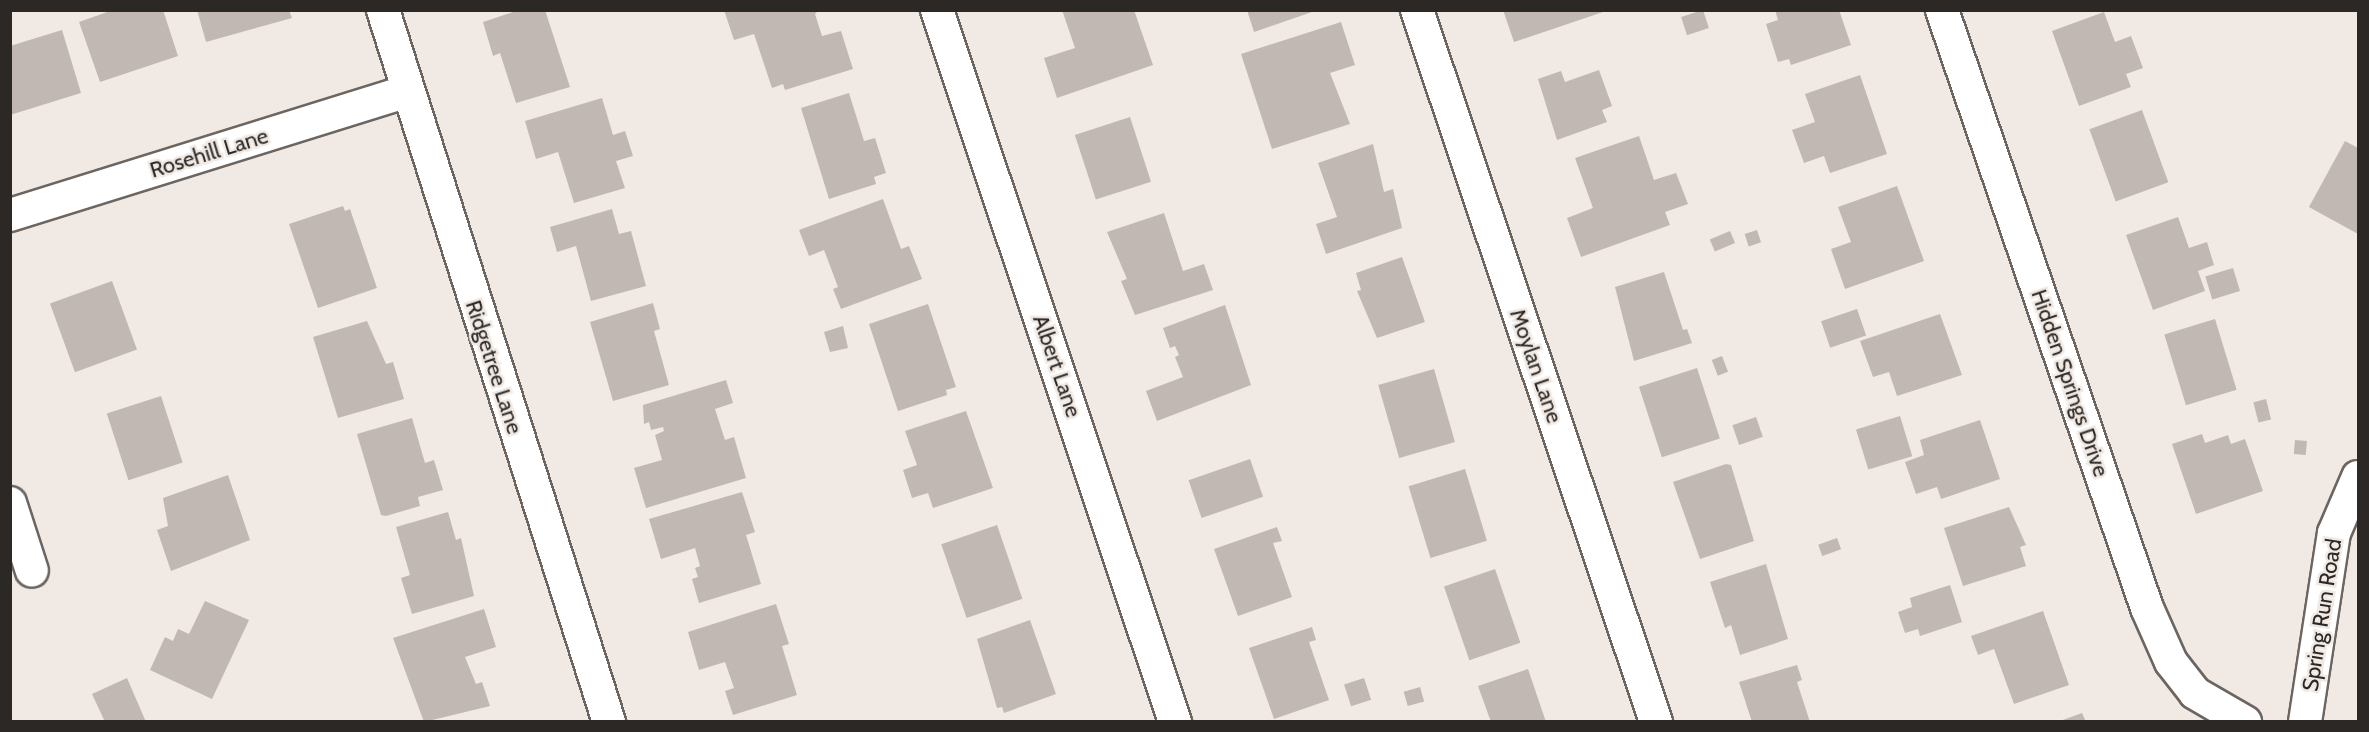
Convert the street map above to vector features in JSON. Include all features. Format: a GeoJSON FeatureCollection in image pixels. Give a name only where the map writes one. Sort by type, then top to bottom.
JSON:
{"type":"FeatureCollection","features":[{"type":"Feature","properties":{"kind":"street","name":"Ridgetree Lane"},"geometry":{"type":"LineString","coordinates":[[383,10],[609,722]]}},
{"type":"Feature","properties":{"kind":"street","name":"Albert Lane"},"geometry":{"type":"LineString","coordinates":[[938,10],[1175,722]]}},
{"type":"Feature","properties":{"kind":"street","name":"Moylan Lane"},"geometry":{"type":"LineString","coordinates":[[1417,10],[1656,722]]}},
{"type":"Feature","properties":{"kind":"street","name":"Hidden Springs Drive"},"geometry":{"type":"LineString","coordinates":[[1942,10],[2147,608],[2171,662],[2195,693],[2245,722]]}},
{"type":"Feature","properties":{"kind":"street","name":"Rosehill Lane"},"geometry":{"type":"LineString","coordinates":[[10,215],[407,91]]}},
{"type":"Feature","properties":{"kind":"street","name":"Spring Run Road"},"geometry":{"type":"LineString","coordinates":[[2305,722],[2334,533],[2358,477]]}},
{"type":"Feature","properties":{"kind":"street"},"geometry":{"type":"LineString","coordinates":[[10,503],[32,570]]}},
{"type":"Feature","properties":{"kind":"building"},"geometry":{"type":"Polygon","coordinates":[[[113,10],[163,10],[178,56],[100,82],[79,22],[113,10]]]}},
{"type":"Feature","properties":{"kind":"building"},"geometry":{"type":"Polygon","coordinates":[[[197,10],[289,10],[292,18],[206,42],[197,10]]]}},
{"type":"Feature","properties":{"kind":"building"},"geometry":{"type":"Polygon","coordinates":[[[519,10],[545,10],[570,87],[516,103],[500,53],[493,56],[483,22],[519,10]]]}},
{"type":"Feature","properties":{"kind":"building"},"geometry":{"type":"Polygon","coordinates":[[[724,10],[819,10],[815,14],[822,36],[841,31],[853,69],[785,90],[783,84],[772,88],[754,34],[734,40],[724,10]]]}},
{"type":"Feature","properties":{"kind":"building"},"geometry":{"type":"Polygon","coordinates":[[[1062,10],[1134,10],[1153,65],[1057,98],[1044,58],[1075,48],[1062,10]]]}},
{"type":"Feature","properties":{"kind":"building"},"geometry":{"type":"Polygon","coordinates":[[[1247,10],[1315,10],[1315,11],[1254,32],[1247,10]]]}},
{"type":"Feature","properties":{"kind":"building"},"geometry":{"type":"Polygon","coordinates":[[[1503,10],[1606,10],[1606,11],[1514,42],[1503,10]]]}},
{"type":"Feature","properties":{"kind":"building"},"geometry":{"type":"Polygon","coordinates":[[[1703,10],[1709,28],[1687,35],[1681,17],[1703,10]]]}},
{"type":"Feature","properties":{"kind":"building"},"geometry":{"type":"Polygon","coordinates":[[[1775,10],[1839,10],[1851,45],[1791,65],[1789,59],[1778,62],[1766,24],[1778,20],[1775,10]]]}},
{"type":"Feature","properties":{"kind":"building"},"geometry":{"type":"Polygon","coordinates":[[[2104,12],[2115,42],[2131,36],[2143,68],[2126,74],[2131,87],[2079,106],[2052,31],[2104,12]]]}},
{"type":"Feature","properties":{"kind":"building"},"geometry":{"type":"Polygon","coordinates":[[[1341,22],[1355,65],[1330,73],[1350,124],[1272,149],[1241,54],[1341,22]]]}},
{"type":"Feature","properties":{"kind":"building"},"geometry":{"type":"Polygon","coordinates":[[[62,30],[81,93],[10,115],[10,46],[62,30]]]}},
{"type":"Feature","properties":{"kind":"building"},"geometry":{"type":"Polygon","coordinates":[[[1599,70],[1612,106],[1602,110],[1607,122],[1557,140],[1538,79],[1561,71],[1565,82],[1599,70]]]}},
{"type":"Feature","properties":{"kind":"building"},"geometry":{"type":"Polygon","coordinates":[[[1860,75],[1887,154],[1830,173],[1824,156],[1804,163],[1792,130],[1815,122],[1805,94],[1860,75]]]}},
{"type":"Feature","properties":{"kind":"building"},"geometry":{"type":"Polygon","coordinates":[[[849,93],[864,141],[875,138],[886,173],[874,177],[876,184],[829,199],[801,108],[849,93]]]}},
{"type":"Feature","properties":{"kind":"building"},"geometry":{"type":"Polygon","coordinates":[[[602,98],[613,135],[625,131],[633,156],[616,161],[625,188],[574,203],[558,152],[536,159],[525,121],[602,98]]]}},
{"type":"Feature","properties":{"kind":"building"},"geometry":{"type":"Polygon","coordinates":[[[2142,110],[2168,182],[2116,202],[2089,129],[2142,110]]]}},
{"type":"Feature","properties":{"kind":"building"},"geometry":{"type":"Polygon","coordinates":[[[1130,117],[1151,182],[1096,200],[1075,135],[1130,117]]]}},
{"type":"Feature","properties":{"kind":"building"},"geometry":{"type":"Polygon","coordinates":[[[1639,136],[1654,180],[1676,173],[1688,204],[1665,212],[1670,225],[1581,257],[1567,218],[1593,208],[1575,158],[1639,136]]]}},
{"type":"Feature","properties":{"kind":"building"},"geometry":{"type":"Polygon","coordinates":[[[2345,141],[2358,148],[2358,234],[2309,207],[2345,141]]]}},
{"type":"Feature","properties":{"kind":"building"},"geometry":{"type":"Polygon","coordinates":[[[1373,144],[1384,192],[1393,189],[1402,228],[1326,254],[1316,224],[1337,217],[1318,163],[1373,144]]]}},
{"type":"Feature","properties":{"kind":"building"},"geometry":{"type":"Polygon","coordinates":[[[1897,186],[1924,261],[1845,289],[1831,249],[1851,242],[1838,207],[1897,186]]]}},
{"type":"Feature","properties":{"kind":"building"},"geometry":{"type":"Polygon","coordinates":[[[883,199],[901,249],[909,246],[922,279],[841,309],[833,289],[838,287],[824,250],[809,256],[799,230],[883,199]]]}},
{"type":"Feature","properties":{"kind":"building"},"geometry":{"type":"Polygon","coordinates":[[[343,206],[345,211],[350,209],[377,288],[318,308],[289,224],[343,206]]]}},
{"type":"Feature","properties":{"kind":"building"},"geometry":{"type":"Polygon","coordinates":[[[612,209],[619,234],[631,231],[646,286],[591,301],[576,246],[557,252],[550,227],[612,209]]]}},
{"type":"Feature","properties":{"kind":"building"},"geometry":{"type":"Polygon","coordinates":[[[1164,213],[1183,271],[1204,264],[1213,290],[1135,315],[1121,281],[1127,279],[1107,232],[1164,213]]]}},
{"type":"Feature","properties":{"kind":"building"},"geometry":{"type":"Polygon","coordinates":[[[2178,217],[2189,248],[2207,242],[2214,265],[2198,271],[2205,291],[2153,310],[2126,235],[2178,217]]]}},
{"type":"Feature","properties":{"kind":"building"},"geometry":{"type":"Polygon","coordinates":[[[1757,230],[1761,242],[1749,246],[1745,234],[1757,230]]]}},
{"type":"Feature","properties":{"kind":"building"},"geometry":{"type":"Polygon","coordinates":[[[1730,231],[1735,243],[1715,252],[1710,240],[1730,231]]]}},
{"type":"Feature","properties":{"kind":"building"},"geometry":{"type":"Polygon","coordinates":[[[1402,257],[1425,322],[1377,338],[1357,291],[1361,290],[1356,273],[1402,257]]]}},
{"type":"Feature","properties":{"kind":"building"},"geometry":{"type":"Polygon","coordinates":[[[2233,268],[2240,291],[2212,299],[2205,276],[2233,268]]]}},
{"type":"Feature","properties":{"kind":"building"},"geometry":{"type":"Polygon","coordinates":[[[1664,272],[1683,330],[1687,329],[1692,343],[1634,361],[1615,287],[1664,272]]]}},
{"type":"Feature","properties":{"kind":"building"},"geometry":{"type":"Polygon","coordinates":[[[112,281],[137,350],[75,372],[50,304],[112,281]]]}},
{"type":"Feature","properties":{"kind":"building"},"geometry":{"type":"Polygon","coordinates":[[[653,303],[660,329],[654,331],[669,385],[613,401],[590,322],[653,303]]]}},
{"type":"Feature","properties":{"kind":"building"},"geometry":{"type":"Polygon","coordinates":[[[928,304],[956,387],[946,390],[947,395],[898,411],[869,324],[928,304]]]}},
{"type":"Feature","properties":{"kind":"building"},"geometry":{"type":"Polygon","coordinates":[[[1225,305],[1251,385],[1157,421],[1146,391],[1183,377],[1175,357],[1179,355],[1175,346],[1170,348],[1163,328],[1225,305]]]}},
{"type":"Feature","properties":{"kind":"building"},"geometry":{"type":"Polygon","coordinates":[[[1857,309],[1866,335],[1830,348],[1821,321],[1857,309]]]}},
{"type":"Feature","properties":{"kind":"building"},"geometry":{"type":"Polygon","coordinates":[[[1940,314],[1962,375],[1897,396],[1889,372],[1873,377],[1860,341],[1940,314]]]}},
{"type":"Feature","properties":{"kind":"building"},"geometry":{"type":"Polygon","coordinates":[[[2215,319],[2237,390],[2186,405],[2164,334],[2215,319]]]}},
{"type":"Feature","properties":{"kind":"building"},"geometry":{"type":"Polygon","coordinates":[[[367,321],[386,364],[393,362],[404,399],[338,418],[313,337],[367,321]]]}},
{"type":"Feature","properties":{"kind":"building"},"geometry":{"type":"Polygon","coordinates":[[[843,326],[848,348],[830,352],[824,332],[843,326]]]}},
{"type":"Feature","properties":{"kind":"building"},"geometry":{"type":"Polygon","coordinates":[[[1722,356],[1728,372],[1718,376],[1712,360],[1722,356]]]}},
{"type":"Feature","properties":{"kind":"building"},"geometry":{"type":"Polygon","coordinates":[[[1697,368],[1720,438],[1662,457],[1639,387],[1697,368]]]}},
{"type":"Feature","properties":{"kind":"building"},"geometry":{"type":"Polygon","coordinates":[[[1434,369],[1455,442],[1399,458],[1378,385],[1434,369]]]}},
{"type":"Feature","properties":{"kind":"building"},"geometry":{"type":"Polygon","coordinates":[[[726,380],[733,403],[715,409],[725,440],[734,437],[746,478],[646,508],[634,468],[662,460],[655,435],[664,431],[663,427],[651,430],[649,422],[644,424],[643,405],[726,380]]]}},
{"type":"Feature","properties":{"kind":"building"},"geometry":{"type":"Polygon","coordinates":[[[161,396],[183,463],[128,480],[107,414],[161,396]]]}},
{"type":"Feature","properties":{"kind":"building"},"geometry":{"type":"Polygon","coordinates":[[[2266,399],[2271,419],[2258,423],[2253,402],[2266,399]]]}},
{"type":"Feature","properties":{"kind":"building"},"geometry":{"type":"Polygon","coordinates":[[[966,411],[993,488],[933,508],[928,493],[912,498],[903,470],[917,465],[905,431],[966,411]]]}},
{"type":"Feature","properties":{"kind":"building"},"geometry":{"type":"Polygon","coordinates":[[[1900,416],[1912,456],[1868,470],[1856,429],[1900,416]]]}},
{"type":"Feature","properties":{"kind":"building"},"geometry":{"type":"Polygon","coordinates":[[[1756,417],[1763,437],[1739,445],[1732,425],[1756,417]]]}},
{"type":"Feature","properties":{"kind":"building"},"geometry":{"type":"Polygon","coordinates":[[[412,418],[425,463],[434,460],[443,490],[418,497],[420,506],[386,516],[381,515],[357,434],[412,418]]]}},
{"type":"Feature","properties":{"kind":"building"},"geometry":{"type":"Polygon","coordinates":[[[1980,420],[2000,479],[1941,499],[1937,487],[1916,494],[1905,462],[1924,455],[1920,440],[1980,420]]]}},
{"type":"Feature","properties":{"kind":"building"},"geometry":{"type":"Polygon","coordinates":[[[2202,434],[2205,443],[2228,435],[2231,444],[2245,439],[2263,491],[2196,514],[2172,444],[2202,434]]]}},
{"type":"Feature","properties":{"kind":"building"},"geometry":{"type":"Polygon","coordinates":[[[2295,440],[2307,441],[2306,455],[2294,454],[2295,440]]]}},
{"type":"Feature","properties":{"kind":"building"},"geometry":{"type":"Polygon","coordinates":[[[1250,459],[1263,497],[1202,518],[1189,480],[1250,459]]]}},
{"type":"Feature","properties":{"kind":"building"},"geometry":{"type":"Polygon","coordinates":[[[1726,464],[1731,465],[1754,541],[1700,559],[1673,482],[1726,464]]]}},
{"type":"Feature","properties":{"kind":"building"},"geometry":{"type":"Polygon","coordinates":[[[1465,469],[1487,541],[1431,558],[1409,486],[1465,469]]]}},
{"type":"Feature","properties":{"kind":"building"},"geometry":{"type":"Polygon","coordinates":[[[228,475],[250,540],[171,571],[157,530],[168,526],[163,498],[228,475]]]}},
{"type":"Feature","properties":{"kind":"building"},"geometry":{"type":"Polygon","coordinates":[[[742,492],[755,532],[746,535],[761,584],[699,603],[692,579],[698,577],[695,568],[700,566],[695,548],[661,559],[649,519],[742,492]]]}},
{"type":"Feature","properties":{"kind":"building"},"geometry":{"type":"Polygon","coordinates":[[[2009,507],[2026,545],[2020,547],[2026,566],[1963,586],[1944,528],[2009,507]]]}},
{"type":"Feature","properties":{"kind":"building"},"geometry":{"type":"Polygon","coordinates":[[[448,512],[456,540],[461,538],[474,596],[412,614],[401,578],[410,575],[396,527],[448,512]]]}},
{"type":"Feature","properties":{"kind":"building"},"geometry":{"type":"Polygon","coordinates":[[[997,525],[1022,599],[967,618],[941,544],[997,525]]]}},
{"type":"Feature","properties":{"kind":"building"},"geometry":{"type":"Polygon","coordinates":[[[1277,527],[1282,541],[1273,543],[1292,597],[1238,616],[1214,549],[1277,527]]]}},
{"type":"Feature","properties":{"kind":"building"},"geometry":{"type":"Polygon","coordinates":[[[1837,538],[1841,549],[1822,556],[1818,545],[1837,538]]]}},
{"type":"Feature","properties":{"kind":"building"},"geometry":{"type":"Polygon","coordinates":[[[1766,564],[1788,639],[1740,655],[1731,625],[1725,628],[1710,582],[1766,564]]]}},
{"type":"Feature","properties":{"kind":"building"},"geometry":{"type":"Polygon","coordinates":[[[1495,569],[1520,643],[1469,660],[1444,587],[1495,569]]]}},
{"type":"Feature","properties":{"kind":"building"},"geometry":{"type":"Polygon","coordinates":[[[1950,585],[1962,622],[1920,636],[1918,629],[1905,633],[1898,612],[1912,607],[1910,598],[1950,585]]]}},
{"type":"Feature","properties":{"kind":"building"},"geometry":{"type":"Polygon","coordinates":[[[205,601],[249,620],[212,699],[150,670],[165,637],[173,641],[178,629],[189,634],[205,601]]]}},
{"type":"Feature","properties":{"kind":"building"},"geometry":{"type":"Polygon","coordinates":[[[776,604],[789,644],[782,646],[797,695],[733,715],[725,691],[734,688],[725,662],[699,670],[688,632],[776,604]]]}},
{"type":"Feature","properties":{"kind":"building"},"geometry":{"type":"Polygon","coordinates":[[[484,609],[496,647],[465,657],[476,684],[482,682],[490,706],[424,722],[393,638],[484,609]]]}},
{"type":"Feature","properties":{"kind":"building"},"geometry":{"type":"Polygon","coordinates":[[[2043,611],[2069,685],[2014,704],[1994,649],[1978,655],[1971,636],[2043,611]]]}},
{"type":"Feature","properties":{"kind":"building"},"geometry":{"type":"Polygon","coordinates":[[[1030,620],[1056,694],[1004,713],[1002,707],[997,708],[977,639],[1030,620]]]}},
{"type":"Feature","properties":{"kind":"building"},"geometry":{"type":"Polygon","coordinates":[[[1312,627],[1316,640],[1309,642],[1329,700],[1274,719],[1249,648],[1312,627]]]}},
{"type":"Feature","properties":{"kind":"building"},"geometry":{"type":"Polygon","coordinates":[[[1797,665],[1802,680],[1797,682],[1810,722],[1752,722],[1739,682],[1797,665]]]}},
{"type":"Feature","properties":{"kind":"building"},"geometry":{"type":"Polygon","coordinates":[[[1528,669],[1546,722],[1491,722],[1478,686],[1528,669]]]}},
{"type":"Feature","properties":{"kind":"building"},"geometry":{"type":"Polygon","coordinates":[[[127,678],[146,722],[105,722],[92,694],[127,678]]]}},
{"type":"Feature","properties":{"kind":"building"},"geometry":{"type":"Polygon","coordinates":[[[1364,678],[1371,700],[1351,706],[1344,684],[1364,678]]]}},
{"type":"Feature","properties":{"kind":"building"},"geometry":{"type":"Polygon","coordinates":[[[1420,687],[1424,701],[1408,706],[1404,692],[1420,687]]]}},
{"type":"Feature","properties":{"kind":"building"},"geometry":{"type":"Polygon","coordinates":[[[2082,713],[2086,722],[2060,722],[2060,721],[2082,713]]]}}]}
